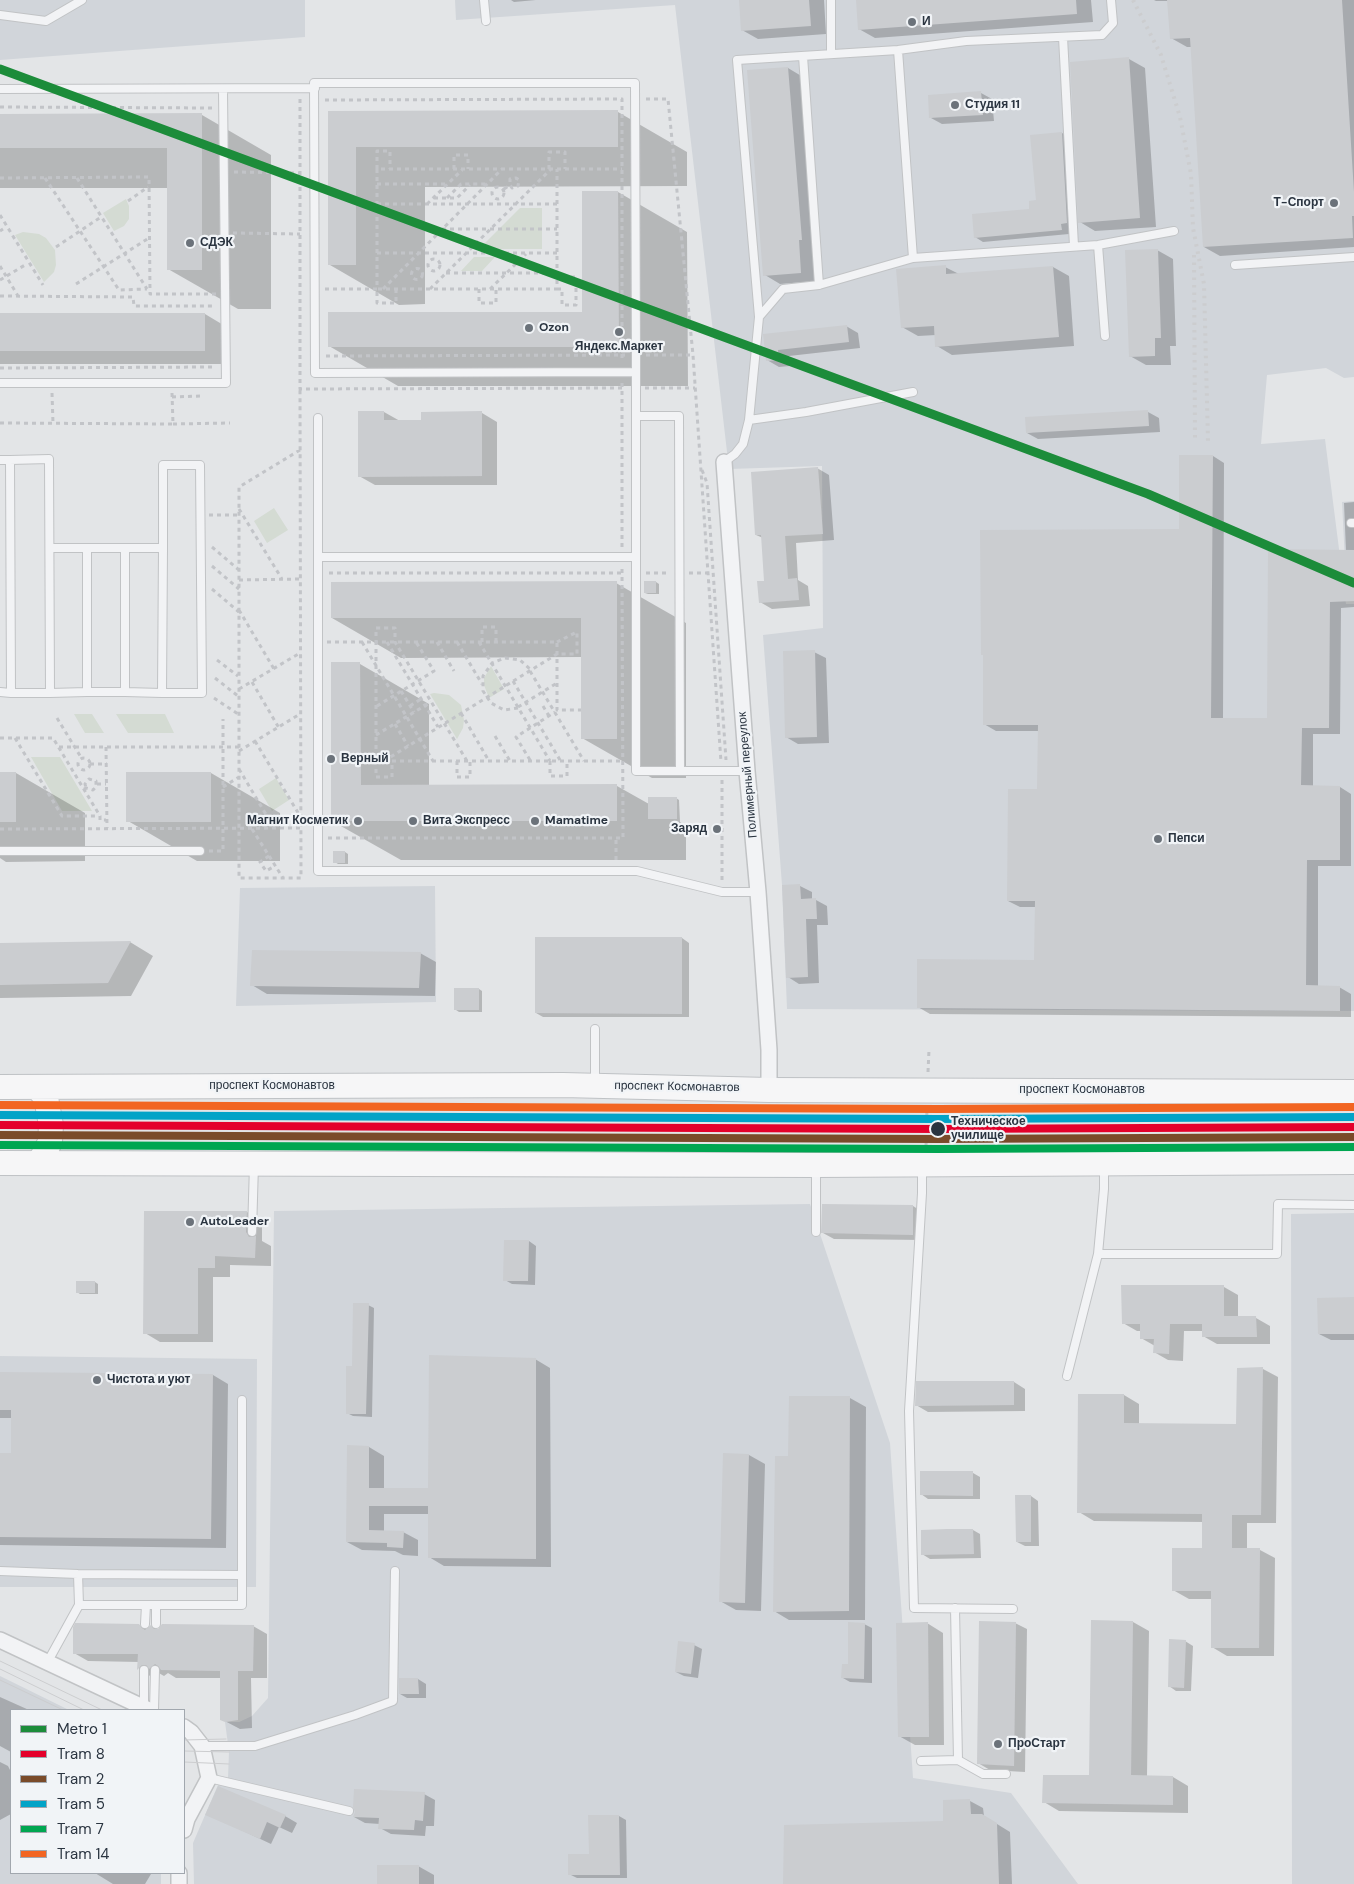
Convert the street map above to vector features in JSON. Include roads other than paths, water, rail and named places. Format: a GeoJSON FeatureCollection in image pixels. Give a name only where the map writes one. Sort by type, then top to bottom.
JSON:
{"type":"FeatureCollection","features":[{"type":"Feature","properties":{"kind":"main road","name":"проспект Космонавтов"},"geometry":{"type":"LineString","coordinates":[[0,1087],[595,1086],[769,1090],[1354,1092]]}},
{"type":"Feature","properties":{"kind":"main road"},"geometry":{"type":"LineString","coordinates":[[37,1087],[46,1098],[51,1125],[50,1142],[39,1163]]}},
{"type":"Feature","properties":{"kind":"main road"},"geometry":{"type":"LineString","coordinates":[[0,1163],[816,1165],[1354,1162]]}},
{"type":"Feature","properties":{"kind":"street","name":"Полимерный переулок"},"geometry":{"type":"LineString","coordinates":[[724,462],[758,892],[769,1050],[769,1090]]}},
{"type":"Feature","properties":{"kind":"street"},"geometry":{"type":"LineString","coordinates":[[0,1640],[149,1709]]}},
{"type":"Feature","properties":{"kind":"street"},"geometry":{"type":"LineString","coordinates":[[185,1728],[202,1746],[209,1778],[185,1826]]}},
{"type":"Feature","properties":{"kind":"lane"},"geometry":{"type":"LineString","coordinates":[[0,15],[46,21],[82,0]]}},
{"type":"Feature","properties":{"kind":"lane"},"geometry":{"type":"LineString","coordinates":[[484,0],[486,21]]}},
{"type":"Feature","properties":{"kind":"lane"},"geometry":{"type":"LineString","coordinates":[[831,0],[831,54]]}},
{"type":"Feature","properties":{"kind":"lane"},"geometry":{"type":"LineString","coordinates":[[724,462],[744,444],[749,420],[759,317],[737,60],[898,50],[966,41],[1102,34],[1113,23],[1111,0]]}},
{"type":"Feature","properties":{"kind":"lane"},"geometry":{"type":"LineString","coordinates":[[1063,37],[1074,246]]}},
{"type":"Feature","properties":{"kind":"lane"},"geometry":{"type":"LineString","coordinates":[[898,50],[913,258]]}},
{"type":"Feature","properties":{"kind":"lane"},"geometry":{"type":"LineString","coordinates":[[803,56],[820,285]]}},
{"type":"Feature","properties":{"kind":"lane"},"geometry":{"type":"LineString","coordinates":[[636,372],[315,373],[314,83],[635,83],[636,355],[636,372],[636,771],[747,771]]}},
{"type":"Feature","properties":{"kind":"lane"},"geometry":{"type":"LineString","coordinates":[[0,89],[315,88]]}},
{"type":"Feature","properties":{"kind":"lane"},"geometry":{"type":"LineString","coordinates":[[0,383],[226,384],[223,89]]}},
{"type":"Feature","properties":{"kind":"lane"},"geometry":{"type":"LineString","coordinates":[[759,317],[783,289],[820,285],[913,258],[1098,245],[1174,231]]}},
{"type":"Feature","properties":{"kind":"lane"},"geometry":{"type":"LineString","coordinates":[[1098,245],[1105,336]]}},
{"type":"Feature","properties":{"kind":"lane"},"geometry":{"type":"LineString","coordinates":[[1235,265],[1354,257]]}},
{"type":"Feature","properties":{"kind":"lane"},"geometry":{"type":"LineString","coordinates":[[749,420],[806,412],[913,392]]}},
{"type":"Feature","properties":{"kind":"lane"},"geometry":{"type":"LineString","coordinates":[[636,416],[679,416],[680,771]]}},
{"type":"Feature","properties":{"kind":"lane"},"geometry":{"type":"LineString","coordinates":[[318,418],[318,871],[637,871],[722,892],[758,892]]}},
{"type":"Feature","properties":{"kind":"lane"},"geometry":{"type":"LineString","coordinates":[[0,460],[49,460],[50,693]]}},
{"type":"Feature","properties":{"kind":"lane"},"geometry":{"type":"LineString","coordinates":[[10,460],[11,693]]}},
{"type":"Feature","properties":{"kind":"lane"},"geometry":{"type":"LineString","coordinates":[[0,692],[11,693],[87,692],[162,693],[202,693],[200,466],[163,466],[162,693]]}},
{"type":"Feature","properties":{"kind":"lane"},"geometry":{"type":"LineString","coordinates":[[50,548],[163,548]]}},
{"type":"Feature","properties":{"kind":"lane"},"geometry":{"type":"LineString","coordinates":[[87,548],[87,692]]}},
{"type":"Feature","properties":{"kind":"lane"},"geometry":{"type":"LineString","coordinates":[[125,548],[125,692]]}},
{"type":"Feature","properties":{"kind":"lane"},"geometry":{"type":"LineString","coordinates":[[318,557],[636,557]]}},
{"type":"Feature","properties":{"kind":"lane"},"geometry":{"type":"LineString","coordinates":[[0,851],[200,851]]}},
{"type":"Feature","properties":{"kind":"lane"},"geometry":{"type":"LineString","coordinates":[[595,1029],[595,1086]]}},
{"type":"Feature","properties":{"kind":"lane"},"geometry":{"type":"LineString","coordinates":[[252,1232],[254,1163]]}},
{"type":"Feature","properties":{"kind":"lane"},"geometry":{"type":"LineString","coordinates":[[1067,1376],[1098,1254],[1104,1189],[1104,1163]]}},
{"type":"Feature","properties":{"kind":"lane"},"geometry":{"type":"LineString","coordinates":[[924,1164],[909,1411],[914,1608],[1013,1609]]}},
{"type":"Feature","properties":{"kind":"lane"},"geometry":{"type":"LineString","coordinates":[[816,1165],[816,1232]]}},
{"type":"Feature","properties":{"kind":"lane"},"geometry":{"type":"LineString","coordinates":[[1098,1254],[1277,1254],[1278,1204],[1354,1204]]}},
{"type":"Feature","properties":{"kind":"lane"},"geometry":{"type":"LineString","coordinates":[[79,1605],[242,1605],[242,1400]]}},
{"type":"Feature","properties":{"kind":"lane"},"geometry":{"type":"LineString","coordinates":[[0,1570],[78,1574],[241,1575]]}},
{"type":"Feature","properties":{"kind":"lane"},"geometry":{"type":"LineString","coordinates":[[202,1746],[255,1746],[355,1715],[393,1700],[395,1571]]}},
{"type":"Feature","properties":{"kind":"lane"},"geometry":{"type":"LineString","coordinates":[[47,1663],[79,1605],[78,1574]]}},
{"type":"Feature","properties":{"kind":"lane"},"geometry":{"type":"LineString","coordinates":[[145,1624],[146,1605]]}},
{"type":"Feature","properties":{"kind":"lane"},"geometry":{"type":"LineString","coordinates":[[156,1605],[156,1624]]}},
{"type":"Feature","properties":{"kind":"lane"},"geometry":{"type":"LineString","coordinates":[[955,1608],[958,1760]]}},
{"type":"Feature","properties":{"kind":"lane"},"geometry":{"type":"LineString","coordinates":[[144,1670],[149,1709]]}},
{"type":"Feature","properties":{"kind":"lane"},"geometry":{"type":"LineString","coordinates":[[149,1709],[155,1670]]}},
{"type":"Feature","properties":{"kind":"lane"},"geometry":{"type":"LineString","coordinates":[[921,1761],[958,1760],[983,1774],[1006,1774]]}},
{"type":"Feature","properties":{"kind":"lane"},"geometry":{"type":"LineString","coordinates":[[209,1778],[349,1811]]}},
{"type":"Feature","properties":{"kind":"tram line","name":"14"},"geometry":{"type":"LineString","coordinates":[[0,1105],[938,1109],[1354,1107]]}},
{"type":"Feature","properties":{"kind":"tram line","name":"5"},"geometry":{"type":"LineString","coordinates":[[0,1115],[938,1119],[1354,1117]]}},
{"type":"Feature","properties":{"kind":"tram line","name":"8"},"geometry":{"type":"LineString","coordinates":[[0,1125],[938,1129],[1354,1127]]}},
{"type":"Feature","properties":{"kind":"tram line","name":"2"},"geometry":{"type":"LineString","coordinates":[[0,1135],[938,1139],[1354,1137]]}},
{"type":"Feature","properties":{"kind":"tram line","name":"7"},"geometry":{"type":"LineString","coordinates":[[0,1145],[938,1149],[1354,1147]]}},
{"type":"Feature","properties":{"kind":"tram line"},"geometry":{"type":"LineString","coordinates":[[0,1661],[100,1709]]}},
{"type":"Feature","properties":{"kind":"tram line"},"geometry":{"type":"LineString","coordinates":[[0,1669],[82,1709]]}},
{"type":"Feature","properties":{"kind":"tram line"},"geometry":{"type":"LineString","coordinates":[[0,1680],[61,1709]]}},
{"type":"Feature","properties":{"kind":"tram line"},"geometry":{"type":"LineString","coordinates":[[185,1740],[226,1739]]}},
{"type":"Feature","properties":{"kind":"tram line"},"geometry":{"type":"LineString","coordinates":[[185,1751],[229,1752]]}},
{"type":"Feature","properties":{"kind":"tram line"},"geometry":{"type":"LineString","coordinates":[[185,1762],[229,1764]]}},
{"type":"Feature","properties":{"kind":"railway"},"geometry":{"type":"LineString","coordinates":[[1133,0],[1161,55],[1180,117],[1191,174],[1193,228],[1204,284],[1208,441]]}},
{"type":"Feature","properties":{"kind":"railway"},"geometry":{"type":"LineString","coordinates":[[1194,255],[1195,439]]}},
{"type":"Feature","properties":{"kind":"metro line","name":"1"},"geometry":{"type":"LineString","coordinates":[[0,69],[1148,494],[1354,583]]}},
{"type":"Feature","properties":{"kind":"place","name":"И"},"geometry":{"type":"Point","coordinates":[912,22]}},
{"type":"Feature","properties":{"kind":"place","name":"Студия 11"},"geometry":{"type":"Point","coordinates":[955,105]}},
{"type":"Feature","properties":{"kind":"place","name":"Т-Спорт"},"geometry":{"type":"Point","coordinates":[1334,203]}},
{"type":"Feature","properties":{"kind":"place","name":"СДЭК"},"geometry":{"type":"Point","coordinates":[190,243]}},
{"type":"Feature","properties":{"kind":"place","name":"Ozon"},"geometry":{"type":"Point","coordinates":[529,328]}},
{"type":"Feature","properties":{"kind":"place","name":"Яндекс.Маркет"},"geometry":{"type":"Point","coordinates":[619,332]}},
{"type":"Feature","properties":{"kind":"place","name":"Верный"},"geometry":{"type":"Point","coordinates":[331,759]}},
{"type":"Feature","properties":{"kind":"place","name":"Магнит Косметик"},"geometry":{"type":"Point","coordinates":[358,821]}},
{"type":"Feature","properties":{"kind":"place","name":"Вита Экспресс"},"geometry":{"type":"Point","coordinates":[413,821]}},
{"type":"Feature","properties":{"kind":"place","name":"Mamatime"},"geometry":{"type":"Point","coordinates":[535,821]}},
{"type":"Feature","properties":{"kind":"place","name":"Заряд"},"geometry":{"type":"Point","coordinates":[717,829]}},
{"type":"Feature","properties":{"kind":"place","name":"Пепси"},"geometry":{"type":"Point","coordinates":[1158,839]}},
{"type":"Feature","properties":{"kind":"place","name":"Техническое училище"},"geometry":{"type":"Point","coordinates":[938,1129]}},
{"type":"Feature","properties":{"kind":"place","name":"AutoLeader"},"geometry":{"type":"Point","coordinates":[190,1222]}},
{"type":"Feature","properties":{"kind":"place","name":"Чистота и уют"},"geometry":{"type":"Point","coordinates":[97,1380]}},
{"type":"Feature","properties":{"kind":"place","name":"ПроСтарт"},"geometry":{"type":"Point","coordinates":[998,1744]}}]}
